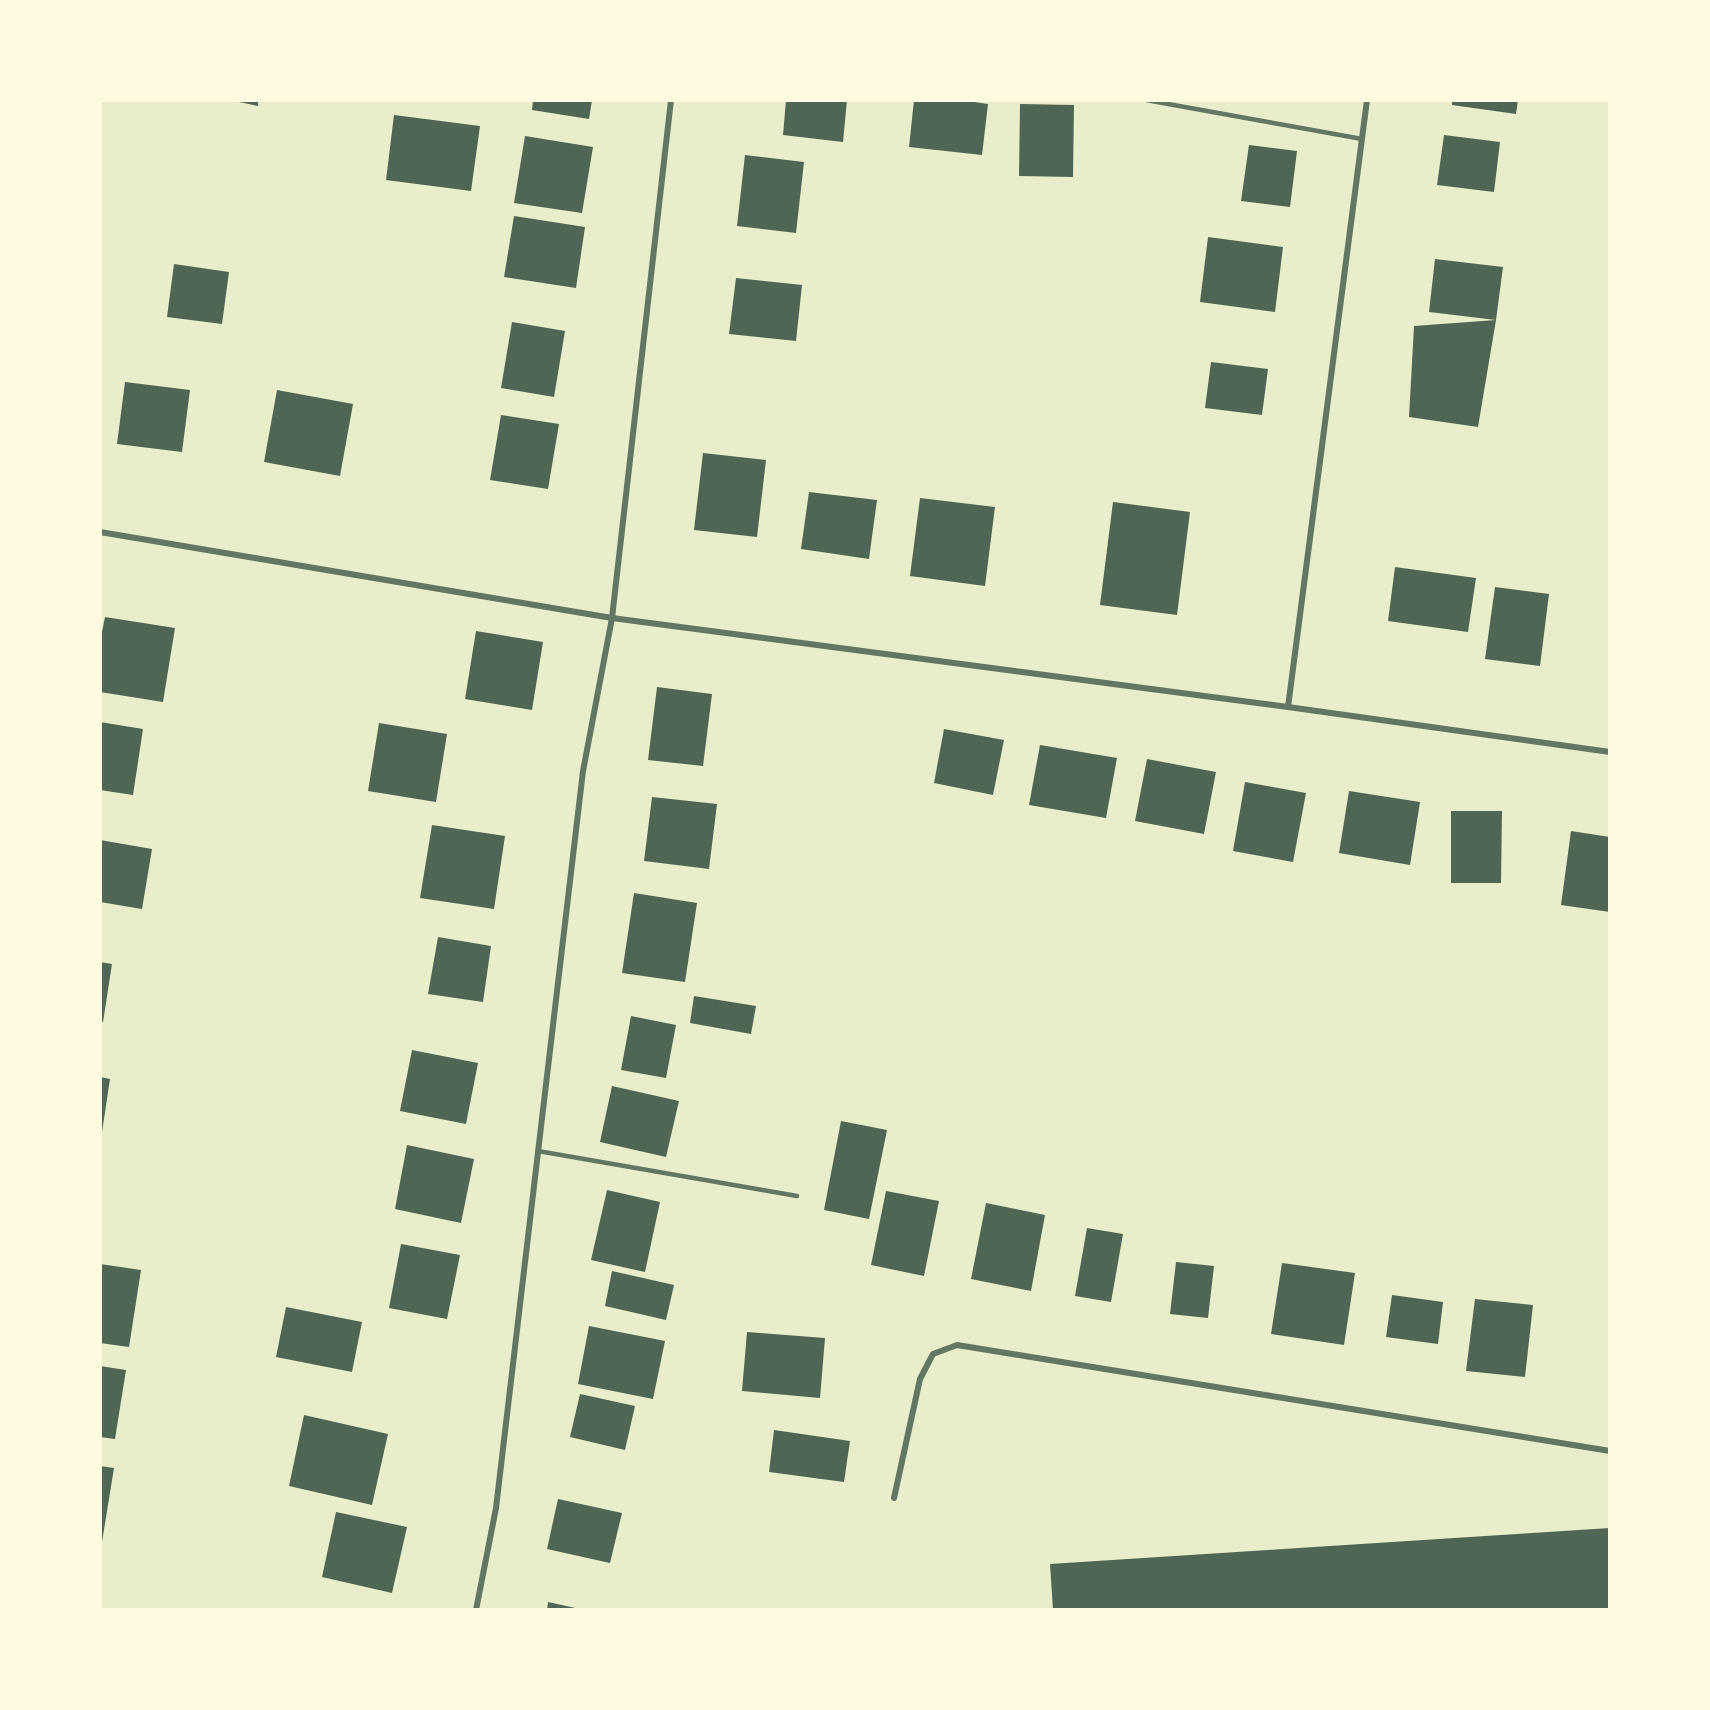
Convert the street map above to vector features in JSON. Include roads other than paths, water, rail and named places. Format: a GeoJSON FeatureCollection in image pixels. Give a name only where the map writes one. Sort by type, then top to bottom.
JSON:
{"type":"FeatureCollection","features":[{"type":"Feature","properties":{"kind":"street"},"geometry":{"type":"LineString","coordinates":[[476,1610],[495,1508],[583,771],[612,618],[671,100]]}},
{"type":"Feature","properties":{"kind":"street"},"geometry":{"type":"LineString","coordinates":[[1288,707],[1367,100]]}},
{"type":"Feature","properties":{"kind":"street"},"geometry":{"type":"LineString","coordinates":[[100,532],[612,618],[1610,752]]}},
{"type":"Feature","properties":{"kind":"street"},"geometry":{"type":"LineString","coordinates":[[894,1498],[920,1379],[933,1354],[957,1345],[1610,1451]]}},
{"type":"Feature","properties":{"kind":"lane"},"geometry":{"type":"LineString","coordinates":[[1146,100],[1362,139]]}},
{"type":"Feature","properties":{"kind":"lane"},"geometry":{"type":"LineString","coordinates":[[538,1151],[797,1196]]}}]}
